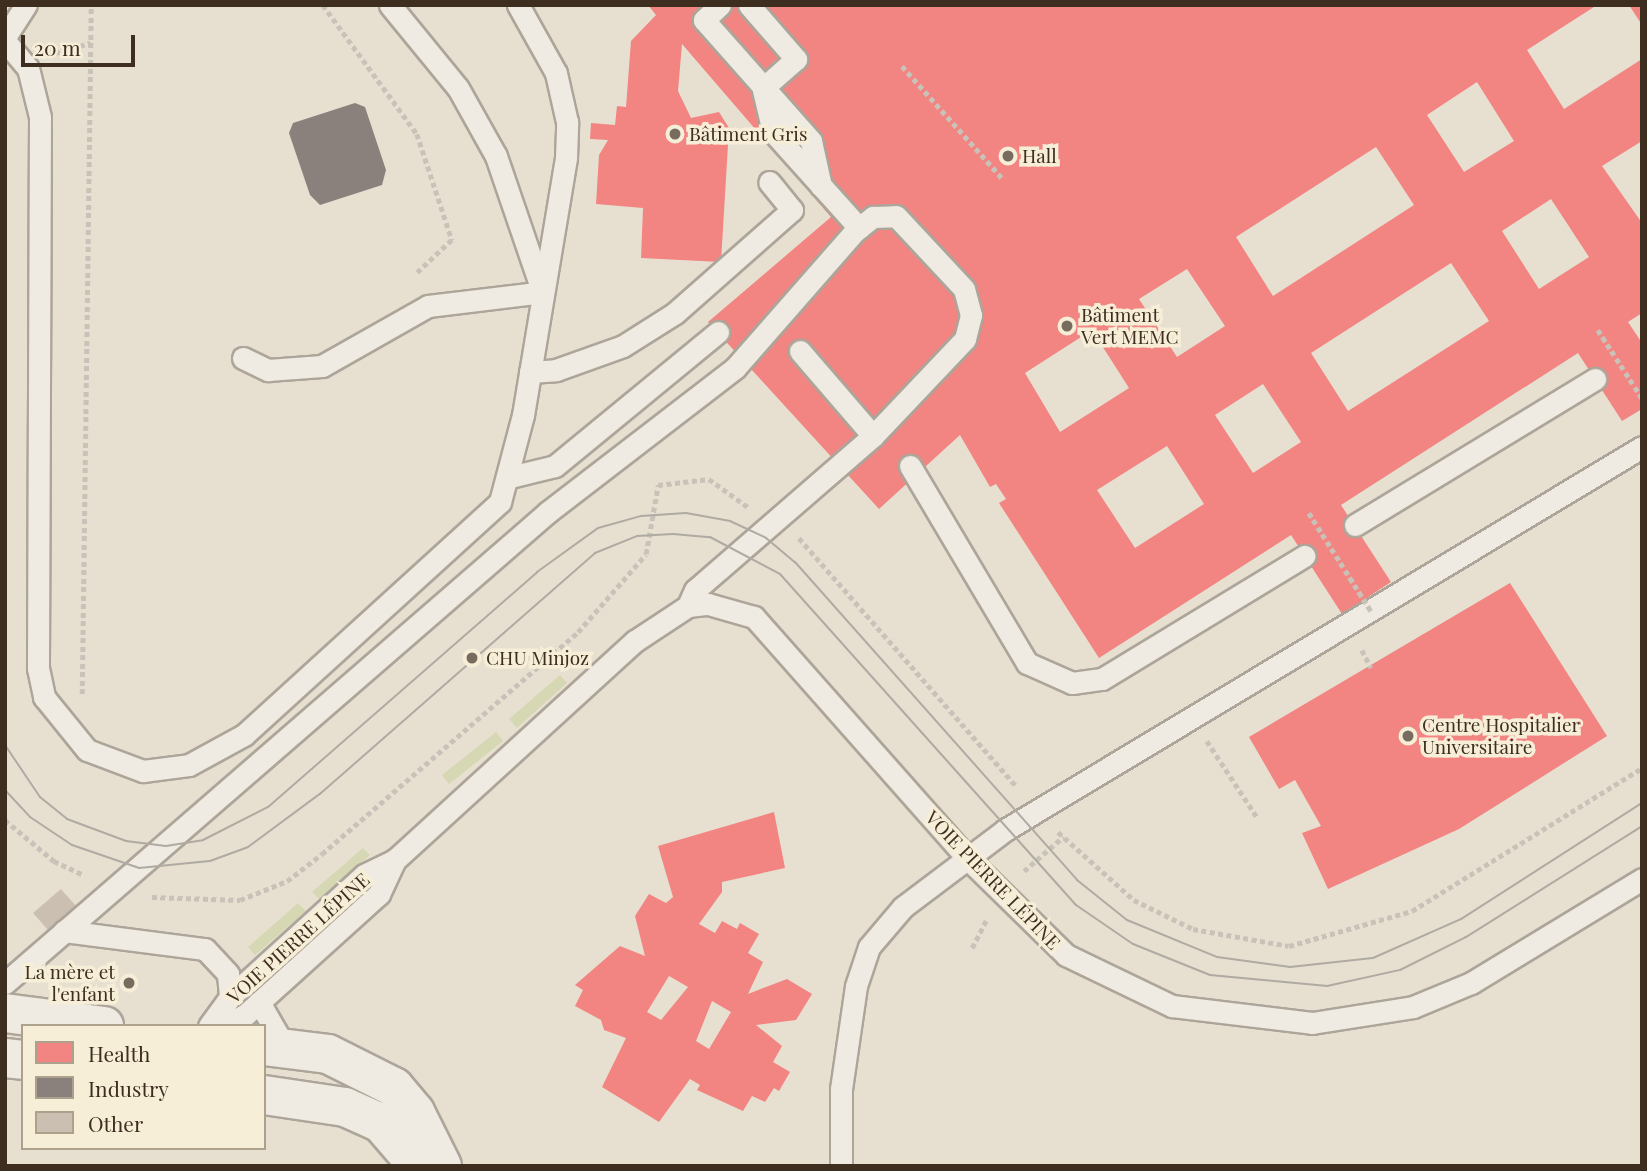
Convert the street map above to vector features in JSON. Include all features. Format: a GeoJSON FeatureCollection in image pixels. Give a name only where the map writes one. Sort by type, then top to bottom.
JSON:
{"type":"FeatureCollection","features":[{"type":"Feature","properties":{"kind":"street"},"geometry":{"type":"LineString","coordinates":[[5,1013],[89,1024]]}},
{"type":"Feature","properties":{"kind":"street"},"geometry":{"type":"LineString","coordinates":[[275,1047],[328,1054],[394,1087],[415,1112],[442,1166]]}},
{"type":"Feature","properties":{"kind":"street"},"geometry":{"type":"LineString","coordinates":[[266,1095],[345,1107],[381,1123],[418,1166]]}},
{"type":"Feature","properties":{"kind":"lane"},"geometry":{"type":"LineString","coordinates":[[26,5],[5,39],[28,68],[40,117],[38,668],[44,697],[81,744],[114,765],[143,771],[189,765],[244,735],[483,521],[510,477],[543,292],[567,122],[556,73],[518,6]]}},
{"type":"Feature","properties":{"kind":"lane"},"geometry":{"type":"LineString","coordinates":[[390,5],[458,88],[496,156],[543,292]]}},
{"type":"Feature","properties":{"kind":"lane"},"geometry":{"type":"LineString","coordinates":[[720,5],[697,12],[811,141],[821,186],[859,228]]}},
{"type":"Feature","properties":{"kind":"lane"},"geometry":{"type":"LineString","coordinates":[[749,5],[796,59],[762,88]]}},
{"type":"Feature","properties":{"kind":"lane"},"geometry":{"type":"LineString","coordinates":[[530,372],[556,370],[622,346],[675,313],[792,210],[769,182]]}},
{"type":"Feature","properties":{"kind":"lane"},"geometry":{"type":"LineString","coordinates":[[5,983],[548,512],[735,368],[859,228],[873,217],[896,216],[964,289],[971,315],[965,339],[873,436],[737,549],[695,590],[688,606]]}},
{"type":"Feature","properties":{"kind":"lane"},"geometry":{"type":"LineString","coordinates":[[243,358],[268,370],[322,366],[428,306],[543,292]]}},
{"type":"Feature","properties":{"kind":"lane"},"geometry":{"type":"LineString","coordinates":[[510,477],[555,466],[718,332]]}},
{"type":"Feature","properties":{"kind":"lane"},"geometry":{"type":"LineString","coordinates":[[800,351],[873,436]]}},
{"type":"Feature","properties":{"kind":"lane"},"geometry":{"type":"LineString","coordinates":[[1355,525],[1595,379]]}},
{"type":"Feature","properties":{"kind":"lane"},"geometry":{"type":"LineString","coordinates":[[841,1166],[841,1089],[869,947],[903,907],[966,857],[1191,717],[1642,447]]}},
{"type":"Feature","properties":{"kind":"lane"},"geometry":{"type":"LineString","coordinates":[[910,466],[1027,663],[1072,683],[1102,679],[1304,556]]}},
{"type":"Feature","properties":{"kind":"lane","name":"VOIE PIERRE LÉPINE"},"geometry":{"type":"LineString","coordinates":[[210,1024],[230,997],[364,875],[395,860],[635,641],[688,606],[708,604],[754,617],[774,634],[966,857],[1066,956],[1122,988],[1220,1016],[1312,1023],[1413,1007],[1471,983],[1642,879]]}},
{"type":"Feature","properties":{"kind":"lane"},"geometry":{"type":"LineString","coordinates":[[272,752],[284,725],[284,699]]}},
{"type":"Feature","properties":{"kind":"lane","name":"VOIE PIERRE LÉPINE"},"geometry":{"type":"LineString","coordinates":[[227,1024],[259,1002],[379,894],[395,860]]}},
{"type":"Feature","properties":{"kind":"lane"},"geometry":{"type":"LineString","coordinates":[[64,931],[205,949],[229,974],[230,997]]}},
{"type":"Feature","properties":{"kind":"lane"},"geometry":{"type":"LineString","coordinates":[[259,1002],[275,1047]]}},
{"type":"Feature","properties":{"kind":"path"},"geometry":{"type":"LineString","coordinates":[[81,744],[91,5]]}},
{"type":"Feature","properties":{"kind":"path"},"geometry":{"type":"LineString","coordinates":[[323,5],[417,134],[452,240],[417,273]]}},
{"type":"Feature","properties":{"kind":"path"},"geometry":{"type":"LineString","coordinates":[[902,66],[1003,179]]}},
{"type":"Feature","properties":{"kind":"path"},"geometry":{"type":"LineString","coordinates":[[1598,330],[1642,398]]}},
{"type":"Feature","properties":{"kind":"path"},"geometry":{"type":"LineString","coordinates":[[5,820],[54,861],[118,887],[207,904],[240,900],[288,881],[578,632],[646,554],[659,485],[709,479],[760,515]]}},
{"type":"Feature","properties":{"kind":"path"},"geometry":{"type":"LineString","coordinates":[[1308,513],[1371,611]]}},
{"type":"Feature","properties":{"kind":"path"},"geometry":{"type":"LineString","coordinates":[[791,532],[1021,790]]}},
{"type":"Feature","properties":{"kind":"path"},"geometry":{"type":"LineString","coordinates":[[1357,641],[1371,668]]}},
{"type":"Feature","properties":{"kind":"path"},"geometry":{"type":"LineString","coordinates":[[1191,717],[1257,817]]}},
{"type":"Feature","properties":{"kind":"path"},"geometry":{"type":"LineString","coordinates":[[1051,825],[1134,900],[1193,929],[1289,946],[1412,911],[1642,768]]}},
{"type":"Feature","properties":{"kind":"green space"},"geometry":{"type":"Polygon","coordinates":[[[560,675],[567,683],[517,728],[509,719],[560,675]]]}},
{"type":"Feature","properties":{"kind":"green space"},"geometry":{"type":"Polygon","coordinates":[[[496,732],[503,741],[449,784],[442,775],[496,732]]]}},
{"type":"Feature","properties":{"kind":"green space"},"geometry":{"type":"Polygon","coordinates":[[[363,848],[370,855],[319,899],[312,892],[363,848]]]}},
{"type":"Feature","properties":{"kind":"green space"},"geometry":{"type":"Polygon","coordinates":[[[298,903],[306,911],[255,955],[248,947],[298,903]]]}},
{"type":"Feature","properties":{"kind":"building: Health"},"geometry":{"type":"Polygon","coordinates":[[[648,5],[1597,5],[1527,50],[1564,109],[1642,59],[1642,141],[1602,166],[1642,223],[1642,313],[1628,322],[1642,343],[1642,409],[1622,421],[1578,353],[1341,505],[1391,582],[1342,614],[1291,535],[1099,658],[999,503],[1006,499],[996,484],[990,487],[960,435],[879,509],[708,322],[831,217],[682,44],[678,91],[691,118],[719,112],[729,128],[721,262],[641,258],[643,208],[596,204],[599,155],[608,140],[590,139],[591,123],[615,125],[617,106],[626,107],[631,41],[656,15],[648,5]],[[1477,82],[1427,115],[1464,172],[1514,141],[1477,82]],[[1376,147],[1236,237],[1273,296],[1414,205],[1376,147]],[[1551,199],[1502,231],[1539,289],[1589,257],[1551,199]],[[1451,263],[1311,353],[1348,411],[1489,321],[1451,263]],[[1187,269],[1139,299],[1177,357],[1225,326],[1187,269]],[[1092,330],[1025,373],[1060,432],[1129,388],[1092,330]],[[1263,384],[1215,415],[1253,473],[1301,442],[1263,384]],[[1167,446],[1097,490],[1135,548],[1204,504],[1167,446]]]}},
{"type":"Feature","properties":{"kind":"building: Health"},"geometry":{"type":"Polygon","coordinates":[[[1629,5],[1642,5],[1642,25],[1629,5]]]}},
{"type":"Feature","properties":{"kind":"building: Health","name":"Centre Hospitalier Universitaire"},"geometry":{"type":"Polygon","coordinates":[[[1510,583],[1607,736],[1459,829],[1328,889],[1302,833],[1321,826],[1295,780],[1279,789],[1249,737],[1510,583]]]}},
{"type":"Feature","properties":{"kind":"building: Health"},"geometry":{"type":"Polygon","coordinates":[[[774,812],[785,868],[722,882],[722,892],[699,924],[715,933],[722,921],[737,929],[740,923],[759,934],[748,953],[763,962],[748,994],[787,979],[812,994],[796,1020],[756,1025],[782,1046],[773,1062],[790,1072],[779,1091],[774,1088],[765,1102],[752,1096],[743,1111],[697,1090],[700,1085],[690,1079],[659,1122],[602,1087],[626,1038],[604,1030],[601,1020],[575,1006],[583,990],[575,985],[620,946],[645,956],[635,916],[649,894],[666,903],[673,897],[658,846],[774,812]],[[669,976],[647,1012],[661,1020],[688,987],[669,976]],[[712,1001],[696,1041],[709,1049],[731,1012],[712,1001]]]}},
{"type":"Feature","properties":{"kind":"building: Industry"},"geometry":{"type":"Polygon","coordinates":[[[355,103],[365,107],[386,170],[382,185],[320,205],[310,195],[289,133],[293,123],[355,103]]]}},
{"type":"Feature","properties":{"kind":"building: Other"},"geometry":{"type":"Polygon","coordinates":[[[61,889],[76,906],[48,930],[33,913],[61,889]]]}},
{"type":"Feature","properties":{"kind":"tram line"},"geometry":{"type":"LineString","coordinates":[[5,745],[40,797],[67,819],[126,841],[166,846],[203,840],[268,807],[537,572],[598,528],[641,516],[686,513],[730,521],[766,538],[795,562],[1077,880],[1127,920],[1217,957],[1290,967],[1373,958],[1461,919],[1642,803]]}},
{"type":"Feature","properties":{"kind":"tram line"},"geometry":{"type":"LineString","coordinates":[[5,790],[30,817],[72,845],[139,868],[210,861],[248,847],[321,793],[595,553],[637,536],[673,534],[710,537],[780,574],[1076,905],[1133,944],[1210,975],[1327,986],[1400,970],[1466,937],[1642,826]]}},
{"type":"Feature","properties":{"kind":"place","name":"Bâtiment Gris"},"geometry":{"type":"Point","coordinates":[675,134]}},
{"type":"Feature","properties":{"kind":"place","name":"Hall"},"geometry":{"type":"Point","coordinates":[1008,156]}},
{"type":"Feature","properties":{"kind":"place","name":"Bâtiment Vert MEMC"},"geometry":{"type":"Point","coordinates":[1067,326]}},
{"type":"Feature","properties":{"kind":"place","name":"CHU Minjoz"},"geometry":{"type":"Point","coordinates":[472,658]}},
{"type":"Feature","properties":{"kind":"place","name":"Centre Hospitalier Universitaire"},"geometry":{"type":"Point","coordinates":[1408,736]}},
{"type":"Feature","properties":{"kind":"place","name":"La mère et l'enfant"},"geometry":{"type":"Point","coordinates":[129,983]}}]}
